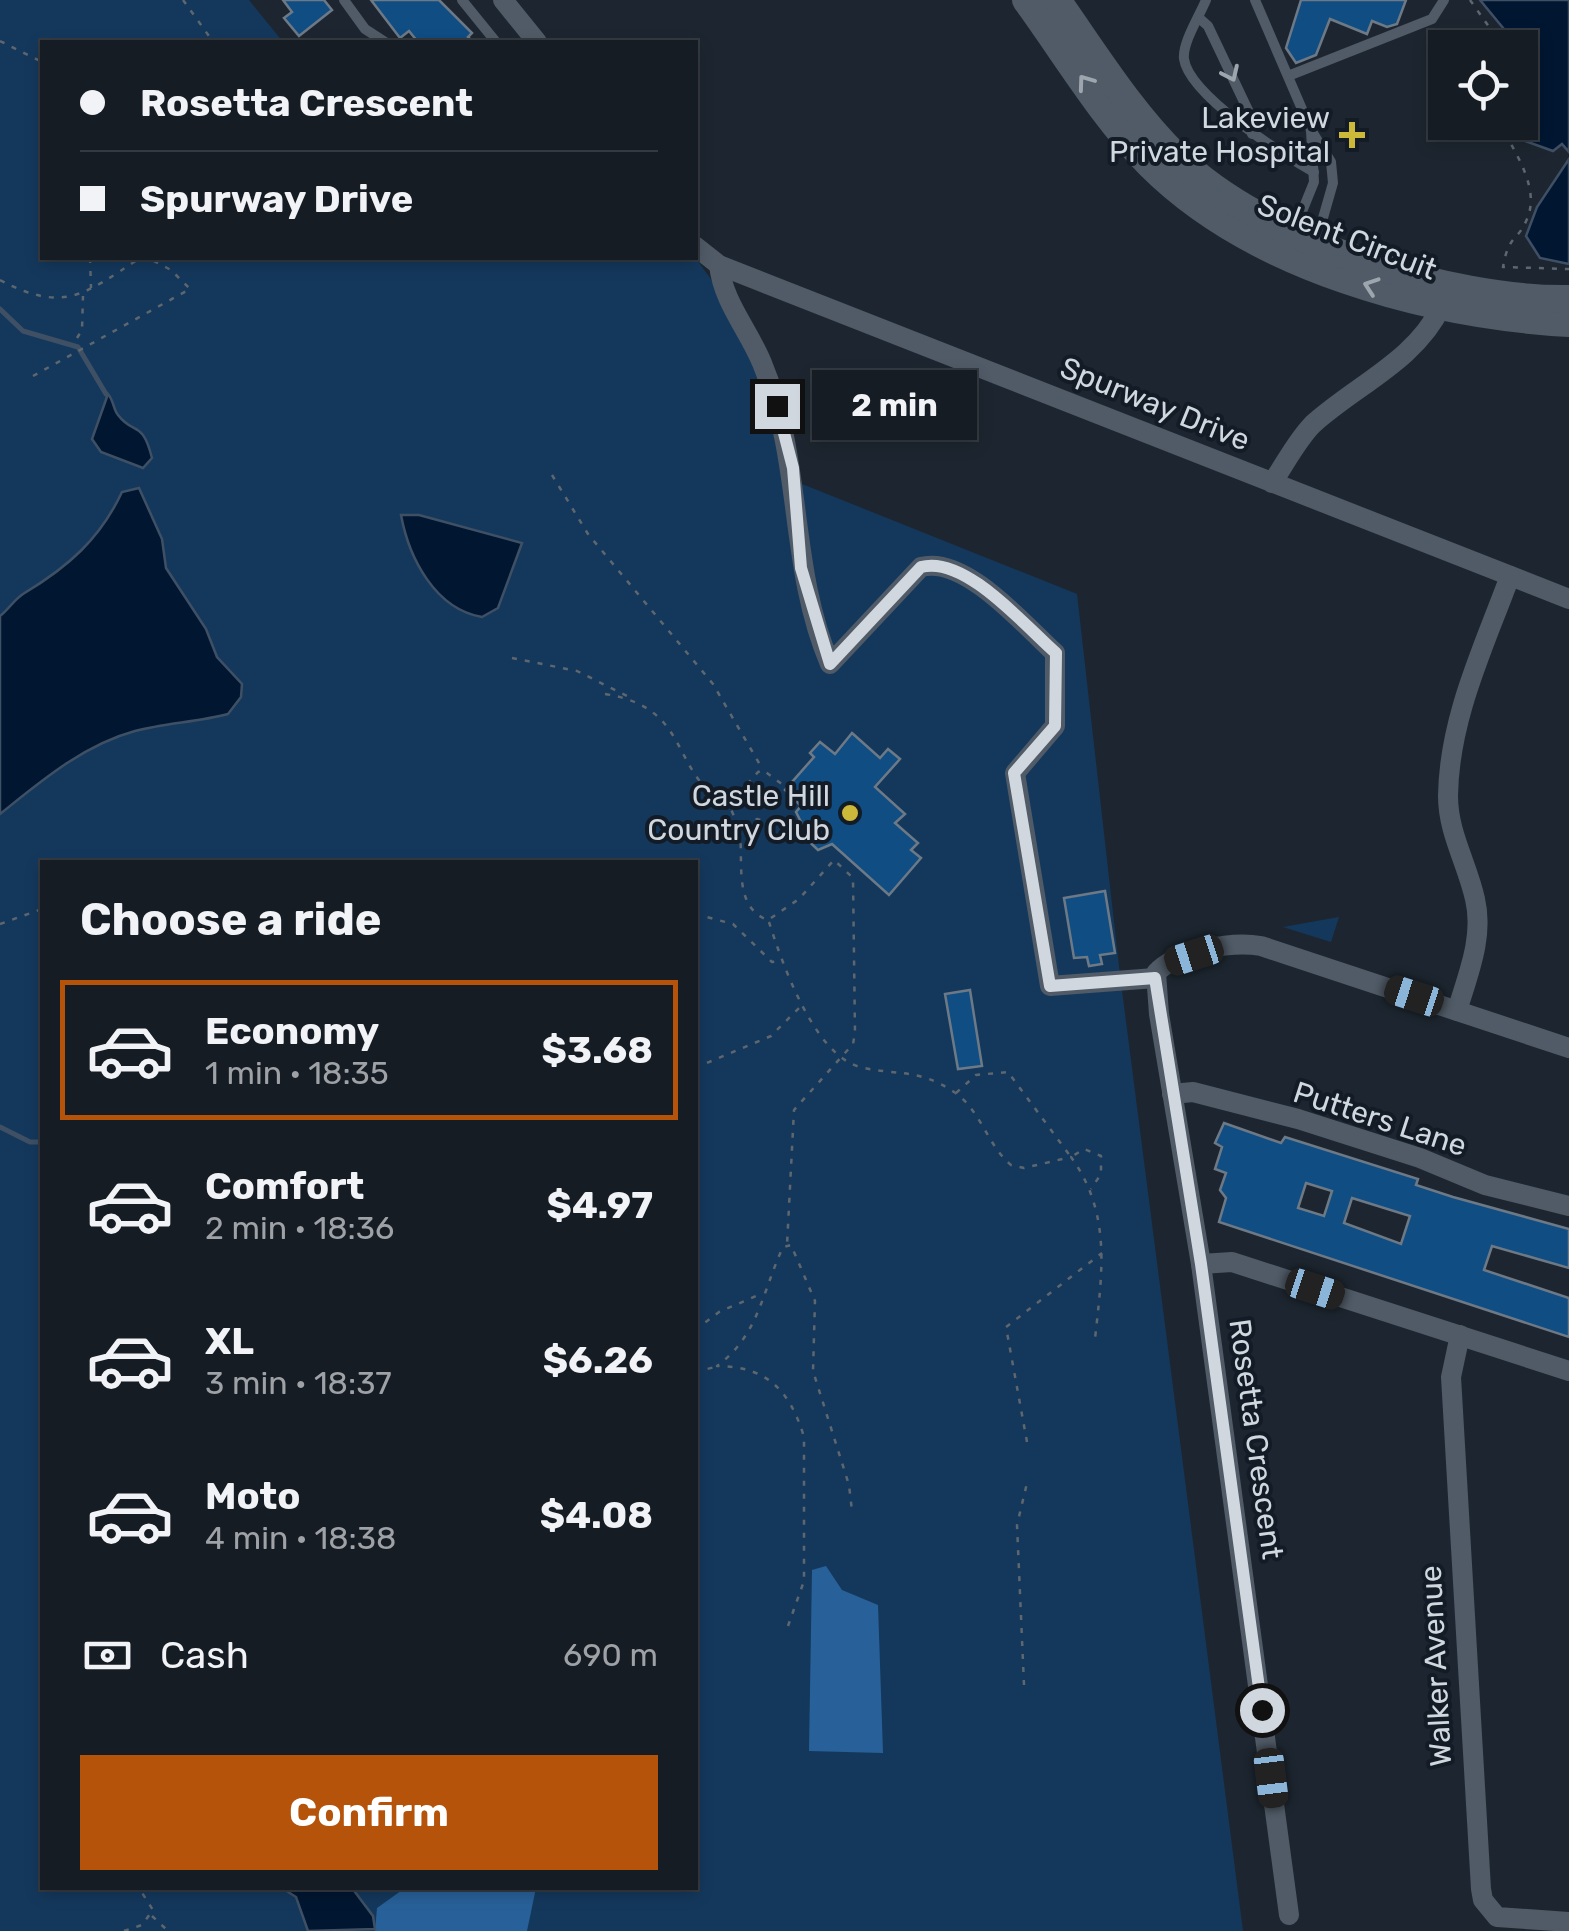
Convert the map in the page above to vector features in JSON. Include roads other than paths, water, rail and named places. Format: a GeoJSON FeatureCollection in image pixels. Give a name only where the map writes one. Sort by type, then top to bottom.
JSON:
{"type":"FeatureCollection","features":[{"type":"Feature","properties":{"kind":"street"},"geometry":{"type":"LineString","coordinates":[[503,0],[535,40]]}},
{"type":"Feature","properties":{"kind":"street","name":"Solent Circuit"},"geometry":{"type":"LineString","coordinates":[[1026,0],[1122,134],[1196,204],[1270,248],[1441,307],[1569,322]]}},
{"type":"Feature","properties":{"kind":"street","name":"Solent Circuit"},"geometry":{"type":"LineString","coordinates":[[1058,0],[1132,106],[1171,151],[1232,200],[1305,236],[1462,290],[1569,299]]}},
{"type":"Feature","properties":{"kind":"street","name":"Spurway Drive"},"geometry":{"type":"LineString","coordinates":[[698,248],[719,264],[1569,599]]}},
{"type":"Feature","properties":{"kind":"street"},"geometry":{"type":"LineString","coordinates":[[719,264],[721,287],[762,361],[781,421],[793,468],[801,568],[830,664],[921,567],[936,563],[969,576],[1056,653],[1055,726],[1014,773],[1050,986],[1156,975],[1167,963],[1207,950],[1247,944],[1569,1048]]}},
{"type":"Feature","properties":{"kind":"street"},"geometry":{"type":"LineString","coordinates":[[1272,483],[1310,426],[1402,356],[1430,330],[1441,307]]}},
{"type":"Feature","properties":{"kind":"street"},"geometry":{"type":"LineString","coordinates":[[1457,1011],[1478,924],[1475,898],[1452,832],[1449,761],[1457,720],[1510,576]]}},
{"type":"Feature","properties":{"kind":"street","name":"Rosetta Crescent"},"geometry":{"type":"LineString","coordinates":[[1156,975],[1201,1264],[1289,1915]]}},
{"type":"Feature","properties":{"kind":"street","name":"Putters Lane"},"geometry":{"type":"LineString","coordinates":[[1172,1094],[1193,1092],[1298,1119],[1420,1158],[1485,1185],[1569,1206]]}},
{"type":"Feature","properties":{"kind":"street"},"geometry":{"type":"LineString","coordinates":[[1201,1264],[1232,1262],[1569,1371]]}},
{"type":"Feature","properties":{"kind":"street","name":"Walker Avenue"},"geometry":{"type":"LineString","coordinates":[[1460,1335],[1452,1377],[1467,1705],[1483,1900],[1497,1917],[1506,1920],[1569,1922]]}},
{"type":"Feature","properties":{"kind":"lane"},"geometry":{"type":"LineString","coordinates":[[344,0],[365,30],[382,40]]}},
{"type":"Feature","properties":{"kind":"lane"},"geometry":{"type":"LineString","coordinates":[[462,0],[494,40]]}},
{"type":"Feature","properties":{"kind":"lane"},"geometry":{"type":"LineString","coordinates":[[1206,0],[1184,62],[1212,98],[1252,134],[1314,172]]}},
{"type":"Feature","properties":{"kind":"lane"},"geometry":{"type":"LineString","coordinates":[[1255,0],[1312,130],[1326,150],[1333,173],[1305,236]]}},
{"type":"Feature","properties":{"kind":"lane"},"geometry":{"type":"LineString","coordinates":[[1288,76],[1424,22],[1438,14],[1444,0]]}},
{"type":"Feature","properties":{"kind":"lane"},"geometry":{"type":"LineString","coordinates":[[1199,18],[1208,26],[1256,127],[1252,134]]}},
{"type":"Feature","properties":{"kind":"lane"},"geometry":{"type":"LineString","coordinates":[[1305,236],[1314,172],[1312,130]]}},
{"type":"Feature","properties":{"kind":"waterway"},"geometry":{"type":"LineString","coordinates":[[0,309],[23,331],[78,347],[106,394]]}},
{"type":"Feature","properties":{"kind":"waterway"},"geometry":{"type":"LineString","coordinates":[[0,1127],[30,1142],[40,1142]]}},
{"type":"Feature","properties":{"kind":"place","name":"Lakeview Private Hospital"},"geometry":{"type":"Point","coordinates":[1352,135]}},
{"type":"Feature","properties":{"kind":"place","name":"Castle Hill Country Club"},"geometry":{"type":"Point","coordinates":[850,813]}}]}
